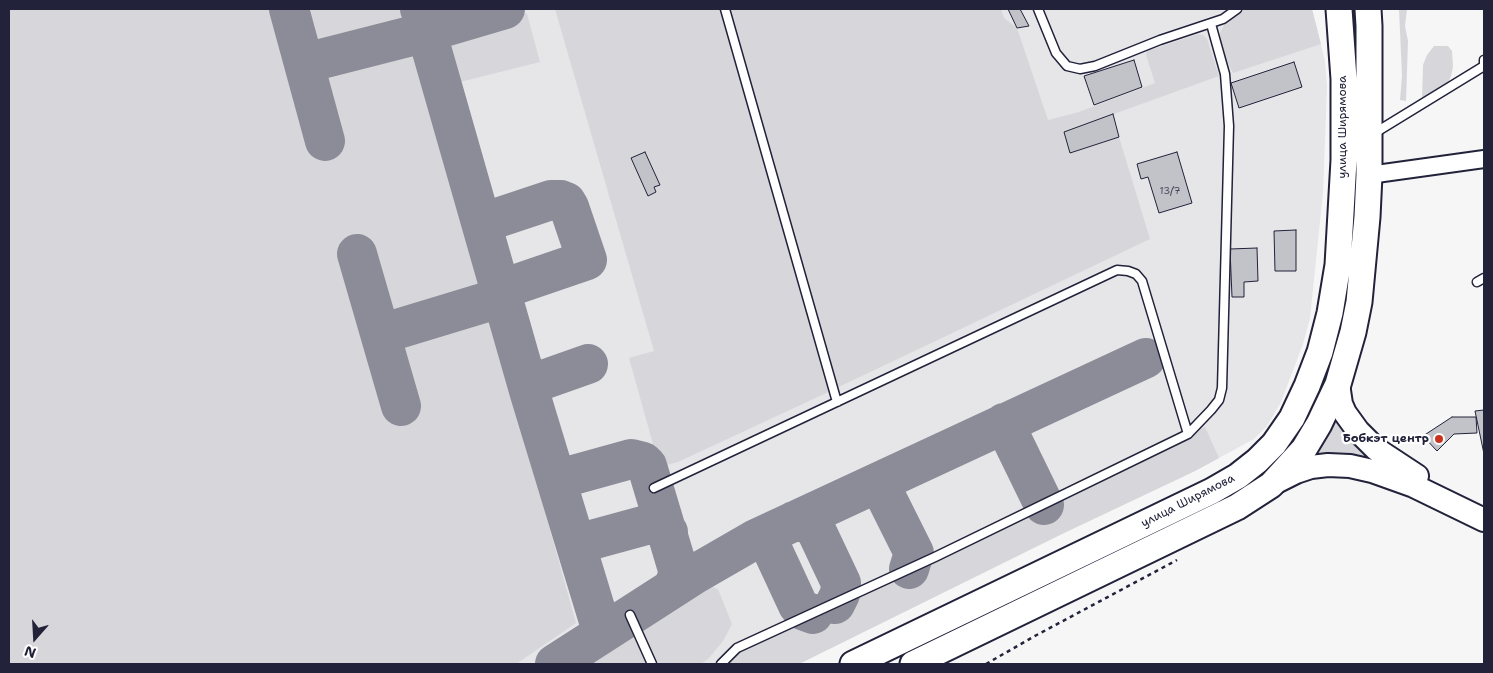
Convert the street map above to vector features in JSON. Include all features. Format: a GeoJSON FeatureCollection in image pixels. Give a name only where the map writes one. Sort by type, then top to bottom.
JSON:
{"type":"FeatureCollection","features":[{"type":"Feature","properties":{"kind":"main road","name":"улица Ширямова"},"geometry":{"type":"LineString","coordinates":[[853,664],[1212,491],[1238,476],[1274,444],[1292,418],[1308,386],[1320,352],[1330,313],[1338,265],[1344,151],[1344,79],[1339,9]]}},
{"type":"Feature","properties":{"kind":"main road","name":"улица Ширямова"},"geometry":{"type":"LineString","coordinates":[[913,664],[1237,507],[1271,485],[1304,449],[1319,424],[1338,384],[1353,332],[1359,302],[1369,175],[1370,26],[1368,9]]}},
{"type":"Feature","properties":{"kind":"street"},"geometry":{"type":"LineString","coordinates":[[1369,175],[1484,159]]}},
{"type":"Feature","properties":{"kind":"street"},"geometry":{"type":"LineString","coordinates":[[1338,384],[1345,413],[1358,431],[1376,449],[1396,464],[1484,519]]}},
{"type":"Feature","properties":{"kind":"street"},"geometry":{"type":"LineString","coordinates":[[1271,485],[1296,472],[1311,467],[1350,466],[1400,480],[1484,519]]}},
{"type":"Feature","properties":{"kind":"lane"},"geometry":{"type":"LineString","coordinates":[[725,9],[837,402]]}},
{"type":"Feature","properties":{"kind":"lane"},"geometry":{"type":"LineString","coordinates":[[1038,9],[1056,53],[1067,66],[1080,69],[1095,66],[1160,40],[1211,24],[1223,19],[1237,9]]}},
{"type":"Feature","properties":{"kind":"lane"},"geometry":{"type":"LineString","coordinates":[[721,664],[737,648],[935,557],[1188,434],[1219,400],[1222,388],[1229,126],[1225,74],[1211,24]]}},
{"type":"Feature","properties":{"kind":"lane"},"geometry":{"type":"LineString","coordinates":[[1369,137],[1484,66],[1484,60]]}},
{"type":"Feature","properties":{"kind":"lane"},"geometry":{"type":"LineString","coordinates":[[654,488],[1118,270],[1136,274],[1142,281],[1188,434]]}},
{"type":"Feature","properties":{"kind":"lane"},"geometry":{"type":"LineString","coordinates":[[630,615],[652,664]]}},
{"type":"Feature","properties":{"kind":"shaded area"},"geometry":{"type":"Polygon","coordinates":[[[9,9],[1312,9],[1325,61],[1327,87],[1323,193],[1310,318],[1303,344],[1281,402],[1267,426],[1254,439],[1195,471],[1062,534],[799,664],[9,664],[9,9]]]}},
{"type":"Feature","properties":{"kind":"shaded area"},"geometry":{"type":"Polygon","coordinates":[[[9,9],[270,9],[314,155],[339,148],[315,65],[399,41],[415,47],[485,291],[392,324],[365,236],[341,245],[393,421],[418,415],[397,338],[488,307],[576,623],[516,664],[9,664],[9,9]]]}},
{"type":"Feature","properties":{"kind":"shaded area"},"geometry":{"type":"Polygon","coordinates":[[[299,9],[403,9],[399,22],[311,49],[299,9]]]}},
{"type":"Feature","properties":{"kind":"shaded area"},"geometry":{"type":"Polygon","coordinates":[[[513,9],[519,9],[527,14],[540,62],[448,85],[434,42],[438,31],[513,9]]]}},
{"type":"Feature","properties":{"kind":"shaded area"},"geometry":{"type":"Polygon","coordinates":[[[555,9],[1001,9],[1004,18],[1017,28],[1048,120],[1079,112],[1155,83],[1146,55],[1147,51],[1198,34],[1203,35],[1207,39],[1219,76],[1064,132],[1070,153],[1119,137],[1150,239],[824,394],[678,462],[666,465],[658,462],[629,358],[654,351],[555,9]]]}},
{"type":"Feature","properties":{"kind":"shaded area"},"geometry":{"type":"Polygon","coordinates":[[[1241,9],[1312,9],[1321,44],[1233,73],[1221,50],[1220,33],[1225,23],[1241,9]]]}},
{"type":"Feature","properties":{"kind":"shaded area"},"geometry":{"type":"Polygon","coordinates":[[[1399,9],[1407,9],[1405,26],[1408,41],[1406,101],[1400,100],[1402,76],[1399,9]]]}},
{"type":"Feature","properties":{"kind":"shaded area"},"geometry":{"type":"Polygon","coordinates":[[[1434,46],[1448,46],[1452,51],[1453,67],[1451,76],[1447,85],[1422,100],[1423,65],[1427,55],[1434,46]]]}},
{"type":"Feature","properties":{"kind":"shaded area"},"geometry":{"type":"Polygon","coordinates":[[[1333,415],[1375,459],[1311,457],[1333,415]]]}},
{"type":"Feature","properties":{"kind":"shaded area"},"geometry":{"type":"Polygon","coordinates":[[[1205,427],[1219,458],[1195,471],[1062,534],[799,664],[726,664],[743,646],[1205,427]]]}},
{"type":"Feature","properties":{"kind":"shaded area"},"geometry":{"type":"Polygon","coordinates":[[[705,584],[718,589],[732,624],[723,641],[708,659],[701,664],[583,664],[705,584]]]}},
{"type":"Feature","properties":{"kind":"building"},"geometry":{"type":"Polygon","coordinates":[[[1008,9],[1020,9],[1029,26],[1017,28],[1008,9]]]}},
{"type":"Feature","properties":{"kind":"building"},"geometry":{"type":"Polygon","coordinates":[[[1134,60],[1142,87],[1094,105],[1084,76],[1134,60]]]}},
{"type":"Feature","properties":{"kind":"building"},"geometry":{"type":"Polygon","coordinates":[[[1294,62],[1302,87],[1239,108],[1231,83],[1294,62]]]}},
{"type":"Feature","properties":{"kind":"building"},"geometry":{"type":"Polygon","coordinates":[[[1113,114],[1119,137],[1070,153],[1064,132],[1113,114]]]}},
{"type":"Feature","properties":{"kind":"building"},"geometry":{"type":"Polygon","coordinates":[[[645,152],[660,185],[654,187],[656,192],[648,196],[631,158],[645,152]]]}},
{"type":"Feature","properties":{"kind":"building"},"geometry":{"type":"Polygon","coordinates":[[[1177,152],[1192,203],[1159,213],[1148,177],[1141,179],[1137,164],[1177,152]]]}},
{"type":"Feature","properties":{"kind":"building"},"geometry":{"type":"Polygon","coordinates":[[[1296,230],[1296,271],[1275,271],[1274,231],[1296,230]]]}},
{"type":"Feature","properties":{"kind":"building"},"geometry":{"type":"Polygon","coordinates":[[[1257,248],[1258,281],[1244,282],[1244,297],[1232,297],[1230,249],[1257,248]]]}},
{"type":"Feature","properties":{"kind":"building"},"geometry":{"type":"Polygon","coordinates":[[[1484,410],[1484,454],[1475,411],[1484,410]]]}},
{"type":"Feature","properties":{"kind":"building"},"geometry":{"type":"Polygon","coordinates":[[[1452,417],[1476,417],[1477,433],[1454,434],[1437,451],[1423,436],[1452,417]]]}},
{"type":"Feature","properties":{"kind":"taxiway"},"geometry":{"type":"LineString","coordinates":[[289,9],[325,141]]}},
{"type":"Feature","properties":{"kind":"taxiway"},"geometry":{"type":"LineString","coordinates":[[420,9],[530,394],[598,618],[600,627],[594,639]]}},
{"type":"Feature","properties":{"kind":"taxiway"},"geometry":{"type":"LineString","coordinates":[[303,58],[312,61],[321,59],[427,32],[505,9]]}},
{"type":"Feature","properties":{"kind":"taxiway"},"geometry":{"type":"LineString","coordinates":[[479,211],[488,220],[551,200],[566,202],[587,260],[508,287],[502,283],[497,275]]}},
{"type":"Feature","properties":{"kind":"taxiway"},"geometry":{"type":"LineString","coordinates":[[357,254],[401,406]]}},
{"type":"Feature","properties":{"kind":"taxiway"},"geometry":{"type":"LineString","coordinates":[[381,334],[503,297]]}},
{"type":"Feature","properties":{"kind":"taxiway"},"geometry":{"type":"LineString","coordinates":[[555,664],[695,574],[754,540],[1146,358]]}},
{"type":"Feature","properties":{"kind":"taxiway"},"geometry":{"type":"LineString","coordinates":[[530,394],[532,387],[537,382],[588,364]]}},
{"type":"Feature","properties":{"kind":"taxiway"},"geometry":{"type":"LineString","coordinates":[[1004,423],[1044,505]]}},
{"type":"Feature","properties":{"kind":"taxiway"},"geometry":{"type":"LineString","coordinates":[[553,469],[566,477],[631,459],[643,462],[647,466],[679,573],[673,588]]}},
{"type":"Feature","properties":{"kind":"taxiway"},"geometry":{"type":"LineString","coordinates":[[879,483],[914,553],[909,569]]}},
{"type":"Feature","properties":{"kind":"taxiway"},"geometry":{"type":"LineString","coordinates":[[794,521],[806,523],[815,528],[841,583],[840,594],[835,604]]}},
{"type":"Feature","properties":{"kind":"taxiway"},"geometry":{"type":"LineString","coordinates":[[574,538],[584,542],[650,524],[654,524],[668,532]]}},
{"type":"Feature","properties":{"kind":"taxiway"},"geometry":{"type":"LineString","coordinates":[[754,540],[764,542],[772,549],[798,605],[802,610],[813,614]]}},
{"type":"Feature","properties":{"kind":"place","name":"Бобкэт центр"},"geometry":{"type":"Point","coordinates":[1439,439]}}]}
